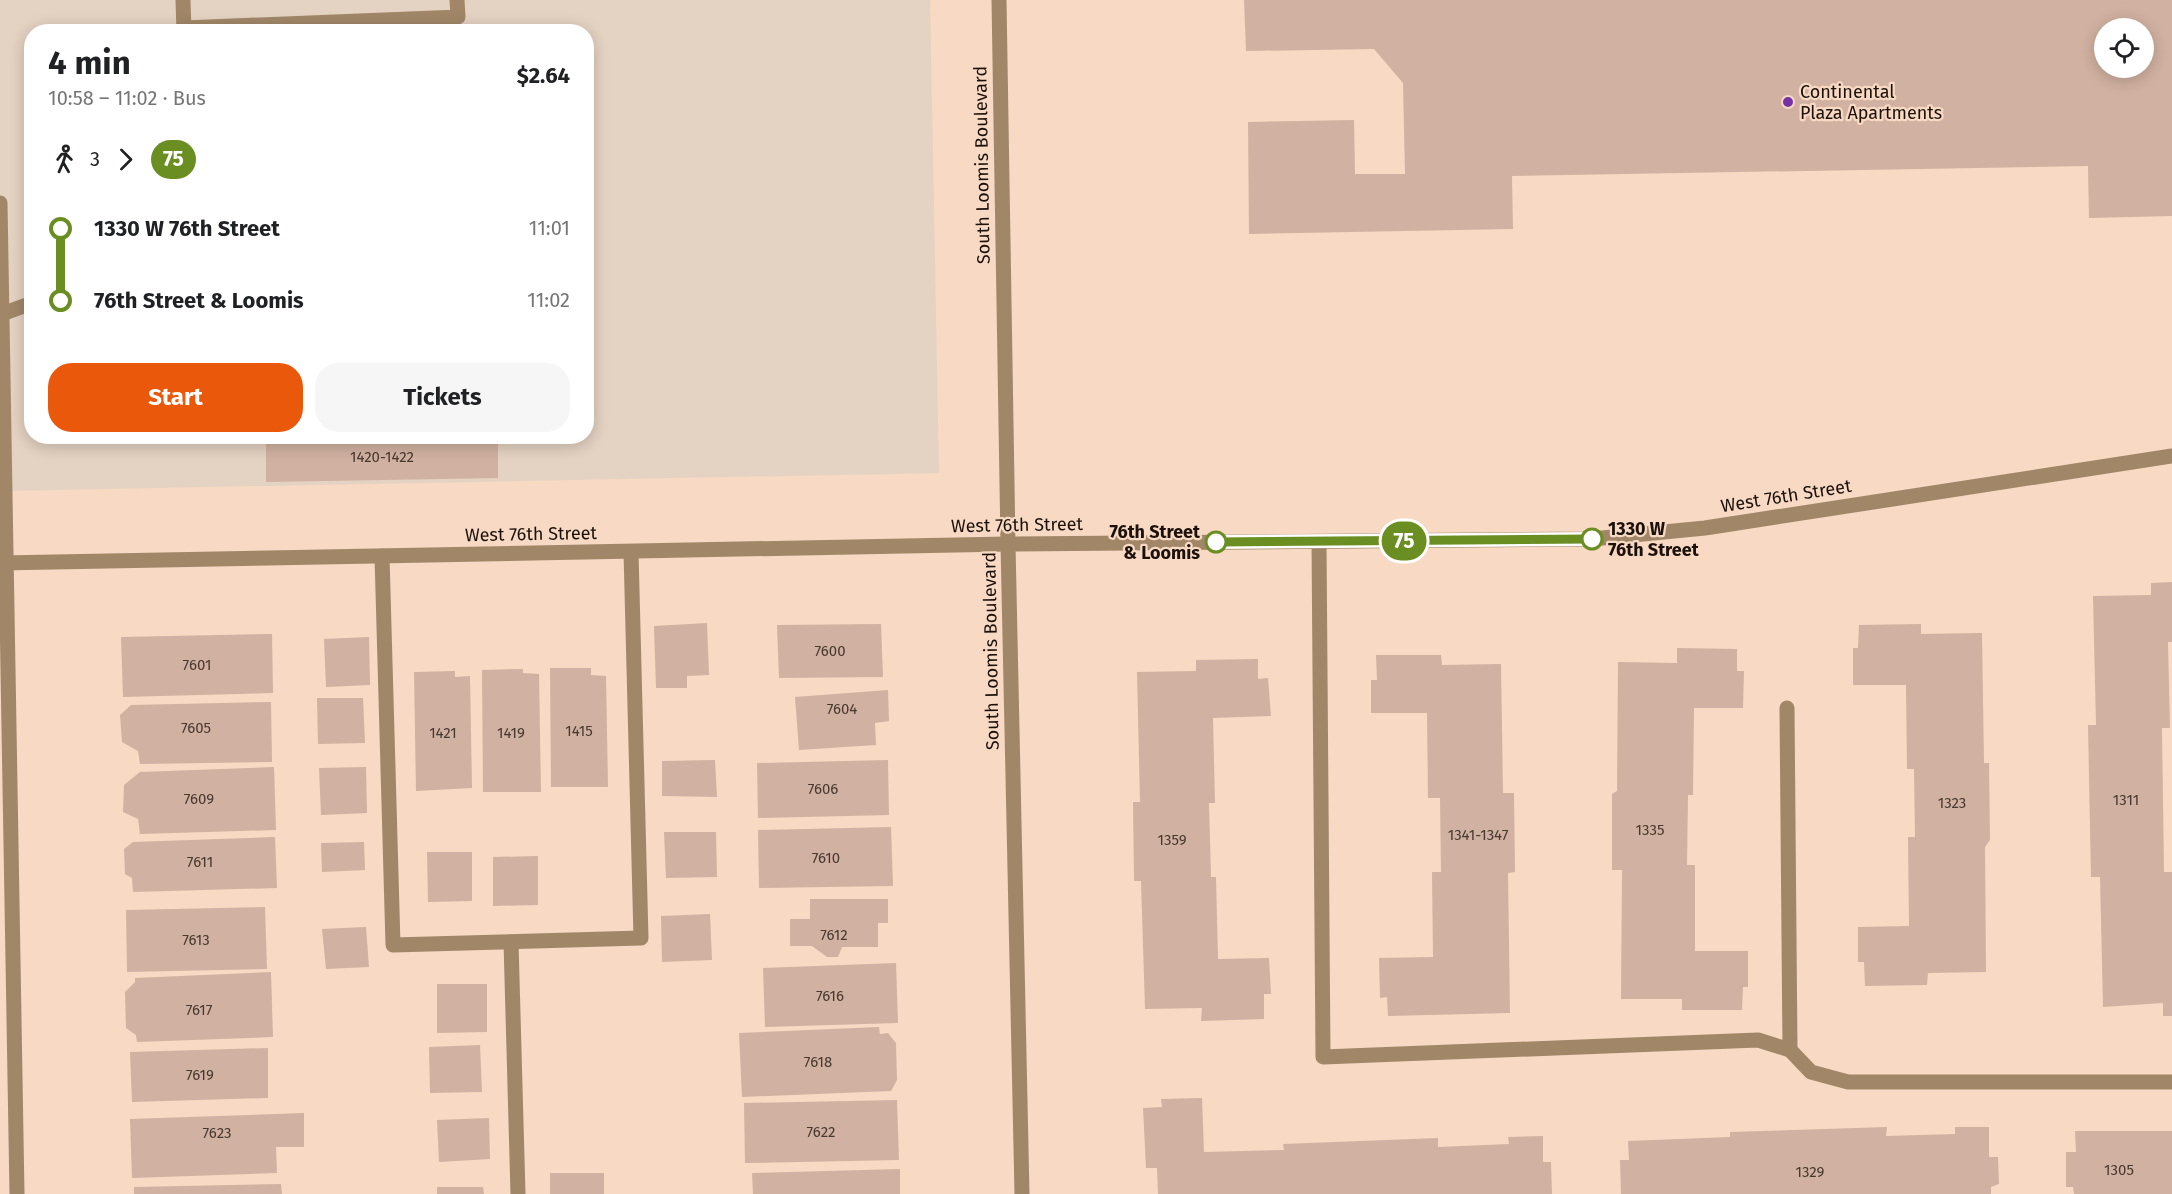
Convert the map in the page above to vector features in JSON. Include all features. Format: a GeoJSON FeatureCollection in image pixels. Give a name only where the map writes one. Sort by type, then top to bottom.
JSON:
{"type":"FeatureCollection","features":[{"type":"Feature","properties":{"kind":"street"},"geometry":{"type":"LineString","coordinates":[[183,0],[184,24]]}},
{"type":"Feature","properties":{"kind":"street"},"geometry":{"type":"LineString","coordinates":[[310,24],[458,17],[457,0]]}},
{"type":"Feature","properties":{"kind":"street","name":"South Loomis Boulevard"},"geometry":{"type":"LineString","coordinates":[[999,0],[1022,1194]]}},
{"type":"Feature","properties":{"kind":"street"},"geometry":{"type":"LineString","coordinates":[[0,203],[3,563],[17,1194]]}},
{"type":"Feature","properties":{"kind":"street"},"geometry":{"type":"LineString","coordinates":[[2,314],[24,306]]}},
{"type":"Feature","properties":{"kind":"street","name":"West 76th Street"},"geometry":{"type":"LineString","coordinates":[[3,563],[1008,544],[1592,539],[1705,528],[2172,456]]}},
{"type":"Feature","properties":{"kind":"street"},"geometry":{"type":"LineString","coordinates":[[1319,542],[1323,1057],[1758,1040],[1790,1050],[1811,1072],[1848,1082],[2172,1082]]}},
{"type":"Feature","properties":{"kind":"street"},"geometry":{"type":"LineString","coordinates":[[382,556],[393,945],[641,938],[631,552]]}},
{"type":"Feature","properties":{"kind":"street"},"geometry":{"type":"LineString","coordinates":[[1787,708],[1790,1050]]}},
{"type":"Feature","properties":{"kind":"street"},"geometry":{"type":"LineString","coordinates":[[512,942],[518,1194]]}},
{"type":"Feature","properties":{"kind":"shaded area"},"geometry":{"type":"Polygon","coordinates":[[[0,0],[930,0],[939,473],[0,491],[0,0]]]}},
{"type":"Feature","properties":{"kind":"building","name":"Continental Plaza Apartments"},"geometry":{"type":"Polygon","coordinates":[[[1244,0],[2172,0],[2172,216],[2089,218],[2088,166],[1512,176],[1513,229],[1249,234],[1248,122],[1354,120],[1355,174],[1405,174],[1403,83],[1374,49],[1246,51],[1244,0]]]}},
{"type":"Feature","properties":{"kind":"building"},"geometry":{"type":"Polygon","coordinates":[[[266,444],[498,444],[498,478],[266,482],[266,444]]]}},
{"type":"Feature","properties":{"kind":"building"},"geometry":{"type":"Polygon","coordinates":[[[2172,582],[2172,642],[2168,642],[2170,728],[2162,728],[2164,872],[2172,872],[2172,1016],[2163,1016],[2163,1003],[2103,1007],[2100,877],[2091,877],[2088,725],[2096,725],[2093,596],[2151,595],[2151,583],[2172,582]]]}},
{"type":"Feature","properties":{"kind":"building"},"geometry":{"type":"Polygon","coordinates":[[[707,623],[709,675],[687,676],[687,688],[656,688],[654,626],[707,623]]]}},
{"type":"Feature","properties":{"kind":"building"},"geometry":{"type":"Polygon","coordinates":[[[881,624],[883,677],[779,678],[777,625],[881,624]]]}},
{"type":"Feature","properties":{"kind":"building"},"geometry":{"type":"Polygon","coordinates":[[[1921,624],[1921,634],[1982,633],[1984,763],[1989,763],[1990,840],[1985,847],[1986,972],[1928,973],[1927,985],[1865,986],[1864,962],[1858,962],[1858,927],[1909,926],[1908,837],[1915,837],[1914,769],[1907,769],[1906,685],[1853,685],[1853,648],[1858,648],[1859,625],[1921,624]]]}},
{"type":"Feature","properties":{"kind":"building"},"geometry":{"type":"Polygon","coordinates":[[[272,634],[273,693],[123,697],[121,637],[272,634]]]}},
{"type":"Feature","properties":{"kind":"building"},"geometry":{"type":"Polygon","coordinates":[[[369,637],[370,685],[326,687],[324,639],[369,637]]]}},
{"type":"Feature","properties":{"kind":"building"},"geometry":{"type":"Polygon","coordinates":[[[1677,648],[1737,649],[1737,671],[1744,671],[1743,708],[1694,708],[1693,795],[1688,795],[1687,865],[1695,865],[1695,951],[1748,951],[1748,987],[1743,987],[1742,1010],[1682,1010],[1682,999],[1621,999],[1622,870],[1612,870],[1612,794],[1617,791],[1618,662],[1677,663],[1677,648]]]}},
{"type":"Feature","properties":{"kind":"building"},"geometry":{"type":"Polygon","coordinates":[[[1376,655],[1441,655],[1442,665],[1501,664],[1503,793],[1514,793],[1515,872],[1508,873],[1510,1013],[1388,1016],[1387,997],[1380,998],[1379,958],[1433,957],[1432,872],[1441,872],[1440,798],[1428,798],[1427,713],[1371,713],[1371,680],[1377,680],[1376,655]]]}},
{"type":"Feature","properties":{"kind":"building"},"geometry":{"type":"Polygon","coordinates":[[[1258,659],[1258,679],[1268,678],[1271,716],[1213,718],[1215,803],[1209,803],[1211,877],[1216,877],[1218,959],[1269,958],[1271,994],[1264,994],[1264,1019],[1201,1021],[1202,1008],[1145,1009],[1141,881],[1134,881],[1133,802],[1140,802],[1137,672],[1196,671],[1196,660],[1258,659]]]}},
{"type":"Feature","properties":{"kind":"building"},"geometry":{"type":"Polygon","coordinates":[[[550,668],[591,668],[591,675],[606,676],[608,787],[551,787],[550,668]]]}},
{"type":"Feature","properties":{"kind":"building"},"geometry":{"type":"Polygon","coordinates":[[[523,669],[523,673],[539,674],[541,792],[483,792],[482,670],[523,669]]]}},
{"type":"Feature","properties":{"kind":"building"},"geometry":{"type":"Polygon","coordinates":[[[455,671],[455,677],[470,676],[472,788],[416,791],[414,672],[455,671]]]}},
{"type":"Feature","properties":{"kind":"building"},"geometry":{"type":"Polygon","coordinates":[[[888,690],[889,721],[875,723],[876,745],[799,750],[795,697],[888,690]]]}},
{"type":"Feature","properties":{"kind":"building"},"geometry":{"type":"Polygon","coordinates":[[[317,698],[363,698],[365,743],[318,744],[317,698]]]}},
{"type":"Feature","properties":{"kind":"building"},"geometry":{"type":"Polygon","coordinates":[[[271,702],[272,762],[140,764],[138,751],[122,742],[120,715],[131,705],[271,702]]]}},
{"type":"Feature","properties":{"kind":"building"},"geometry":{"type":"Polygon","coordinates":[[[715,760],[717,797],[662,796],[662,761],[715,760]]]}},
{"type":"Feature","properties":{"kind":"building"},"geometry":{"type":"Polygon","coordinates":[[[888,760],[889,815],[758,818],[757,763],[888,760]]]}},
{"type":"Feature","properties":{"kind":"building"},"geometry":{"type":"Polygon","coordinates":[[[274,767],[276,830],[140,834],[138,819],[123,812],[124,785],[140,772],[274,767]]]}},
{"type":"Feature","properties":{"kind":"building"},"geometry":{"type":"Polygon","coordinates":[[[366,767],[367,813],[321,815],[319,768],[366,767]]]}},
{"type":"Feature","properties":{"kind":"building"},"geometry":{"type":"Polygon","coordinates":[[[891,827],[893,886],[759,888],[758,830],[891,827]]]}},
{"type":"Feature","properties":{"kind":"building"},"geometry":{"type":"Polygon","coordinates":[[[664,832],[716,832],[717,877],[666,878],[664,832]]]}},
{"type":"Feature","properties":{"kind":"building"},"geometry":{"type":"Polygon","coordinates":[[[275,837],[277,888],[133,892],[132,878],[125,874],[124,849],[133,842],[275,837]]]}},
{"type":"Feature","properties":{"kind":"building"},"geometry":{"type":"Polygon","coordinates":[[[364,842],[365,870],[322,872],[321,843],[364,842]]]}},
{"type":"Feature","properties":{"kind":"building"},"geometry":{"type":"Polygon","coordinates":[[[427,852],[472,852],[472,901],[428,902],[427,852]]]}},
{"type":"Feature","properties":{"kind":"building"},"geometry":{"type":"Polygon","coordinates":[[[538,856],[538,905],[493,906],[493,857],[538,856]]]}},
{"type":"Feature","properties":{"kind":"building"},"geometry":{"type":"Polygon","coordinates":[[[810,899],[888,899],[888,923],[878,923],[878,947],[842,947],[838,957],[827,957],[812,946],[790,946],[790,919],[810,919],[810,899]]]}},
{"type":"Feature","properties":{"kind":"building"},"geometry":{"type":"Polygon","coordinates":[[[265,907],[267,969],[127,972],[126,910],[265,907]]]}},
{"type":"Feature","properties":{"kind":"building"},"geometry":{"type":"Polygon","coordinates":[[[710,914],[712,960],[662,962],[661,916],[710,914]]]}},
{"type":"Feature","properties":{"kind":"building"},"geometry":{"type":"Polygon","coordinates":[[[366,927],[369,967],[326,969],[322,929],[366,927]]]}},
{"type":"Feature","properties":{"kind":"building"},"geometry":{"type":"Polygon","coordinates":[[[896,963],[898,1023],[765,1027],[763,968],[896,963]]]}},
{"type":"Feature","properties":{"kind":"building"},"geometry":{"type":"Polygon","coordinates":[[[271,972],[273,1037],[137,1042],[136,1035],[126,1028],[125,992],[135,982],[135,978],[271,972]]]}},
{"type":"Feature","properties":{"kind":"building"},"geometry":{"type":"Polygon","coordinates":[[[437,984],[487,984],[487,1032],[437,1033],[437,984]]]}},
{"type":"Feature","properties":{"kind":"building"},"geometry":{"type":"Polygon","coordinates":[[[879,1027],[880,1034],[888,1033],[896,1043],[897,1080],[891,1091],[742,1097],[739,1033],[879,1027]]]}},
{"type":"Feature","properties":{"kind":"building"},"geometry":{"type":"Polygon","coordinates":[[[480,1045],[482,1092],[430,1093],[429,1047],[480,1045]]]}},
{"type":"Feature","properties":{"kind":"building"},"geometry":{"type":"Polygon","coordinates":[[[268,1048],[268,1098],[132,1102],[130,1052],[268,1048]]]}},
{"type":"Feature","properties":{"kind":"building"},"geometry":{"type":"Polygon","coordinates":[[[1202,1098],[1204,1152],[1284,1150],[1283,1144],[1438,1138],[1438,1147],[1509,1144],[1508,1137],[1543,1136],[1543,1162],[1551,1162],[1552,1194],[1158,1194],[1157,1168],[1146,1168],[1143,1108],[1162,1107],[1161,1099],[1202,1098]]]}},
{"type":"Feature","properties":{"kind":"building"},"geometry":{"type":"Polygon","coordinates":[[[897,1100],[899,1160],[745,1163],[744,1103],[897,1100]]]}},
{"type":"Feature","properties":{"kind":"building"},"geometry":{"type":"Polygon","coordinates":[[[304,1113],[304,1147],[276,1147],[277,1173],[132,1178],[130,1119],[304,1113]]]}},
{"type":"Feature","properties":{"kind":"building"},"geometry":{"type":"Polygon","coordinates":[[[489,1118],[490,1159],[439,1162],[437,1120],[489,1118]]]}},
{"type":"Feature","properties":{"kind":"building"},"geometry":{"type":"Polygon","coordinates":[[[1887,1127],[1886,1136],[1955,1134],[1955,1127],[1989,1127],[1989,1157],[1998,1157],[1999,1184],[1991,1187],[1991,1194],[1621,1194],[1620,1160],[1629,1160],[1628,1141],[1730,1137],[1730,1132],[1887,1127]]]}},
{"type":"Feature","properties":{"kind":"building"},"geometry":{"type":"Polygon","coordinates":[[[2075,1131],[2172,1131],[2172,1194],[2074,1194],[2073,1187],[2066,1187],[2066,1152],[2076,1152],[2075,1131]]]}},
{"type":"Feature","properties":{"kind":"building"},"geometry":{"type":"Polygon","coordinates":[[[900,1169],[900,1194],[753,1194],[752,1173],[900,1169]]]}},
{"type":"Feature","properties":{"kind":"building"},"geometry":{"type":"Polygon","coordinates":[[[550,1173],[604,1173],[604,1194],[550,1194],[550,1173]]]}},
{"type":"Feature","properties":{"kind":"building"},"geometry":{"type":"Polygon","coordinates":[[[281,1184],[282,1194],[134,1194],[134,1187],[281,1184]]]}},
{"type":"Feature","properties":{"kind":"building"},"geometry":{"type":"Polygon","coordinates":[[[437,1187],[483,1187],[484,1194],[437,1194],[437,1187]]]}},
{"type":"Feature","properties":{"kind":"bus line","name":"75"},"geometry":{"type":"LineString","coordinates":[[1216,542],[1592,539]]}},
{"type":"Feature","properties":{"kind":"place","name":"Continental Plaza Apartments"},"geometry":{"type":"Point","coordinates":[1788,102]}},
{"type":"Feature","properties":{"kind":"place","name":"1330 W 76th Street"},"geometry":{"type":"Point","coordinates":[1592,539]}},
{"type":"Feature","properties":{"kind":"place","name":"76th Street & Loomis"},"geometry":{"type":"Point","coordinates":[1216,542]}}]}
